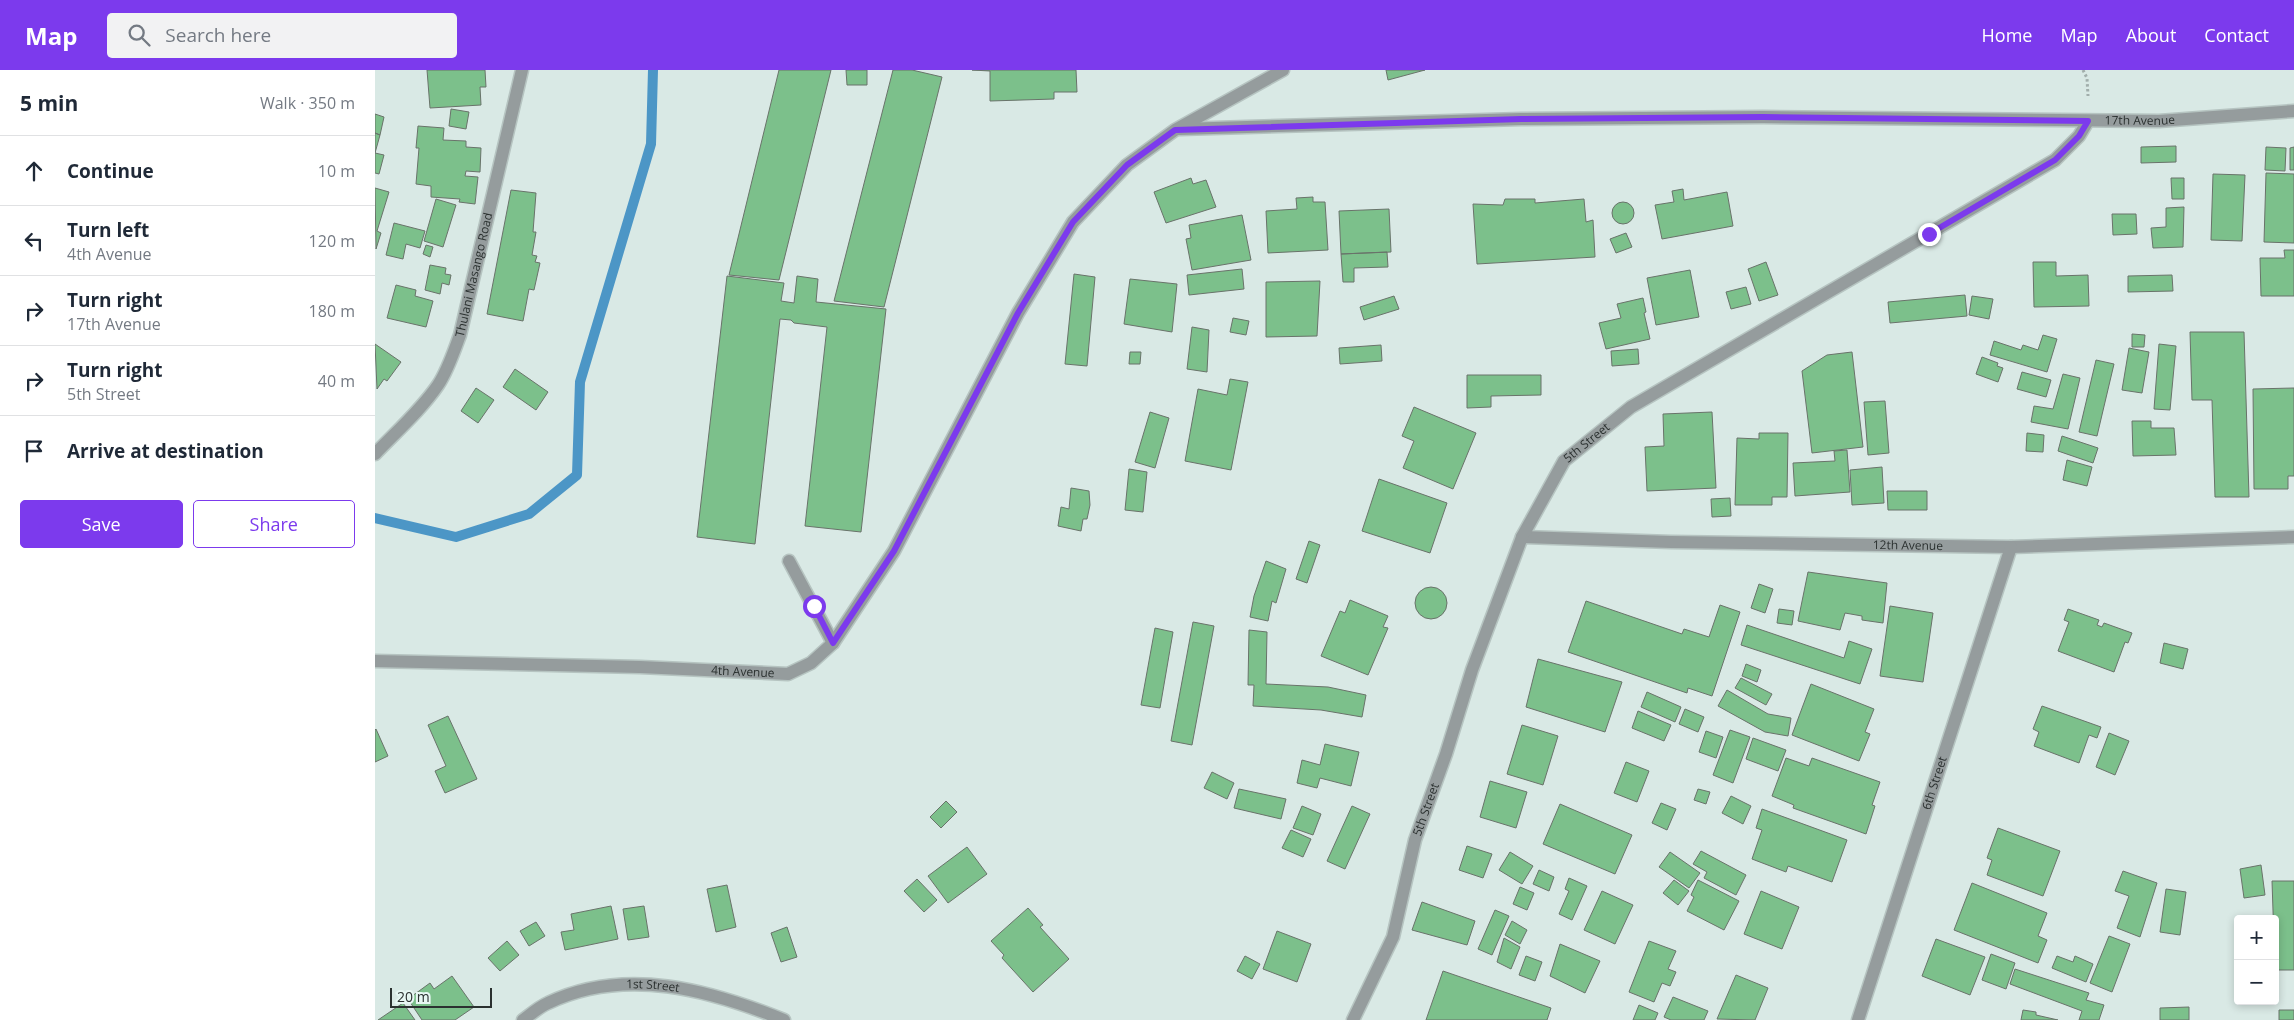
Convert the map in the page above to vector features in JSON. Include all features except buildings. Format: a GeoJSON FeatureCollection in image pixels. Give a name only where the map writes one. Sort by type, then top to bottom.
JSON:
{"type":"FeatureCollection","features":[{"type":"Feature","properties":{"kind":"street","name":"Thulani Masango Road"},"geometry":{"type":"LineString","coordinates":[[375,454],[425,401],[439,383],[451,359],[460,334],[522,70]]}},
{"type":"Feature","properties":{"kind":"street","name":"4th Avenue"},"geometry":{"type":"LineString","coordinates":[[375,661],[640,667],[788,674],[811,663],[833,643],[894,551],[1018,313],[1073,222],[1127,165],[1175,130],[1283,70]]}},
{"type":"Feature","properties":{"kind":"street","name":"17th Avenue"},"geometry":{"type":"LineString","coordinates":[[1175,130],[1521,119],[1744,117],[2159,121],[2294,111]]}},
{"type":"Feature","properties":{"kind":"street","name":"5th Street"},"geometry":{"type":"LineString","coordinates":[[1353,1020],[1393,937],[1415,840],[1446,754],[1473,670],[1522,537],[1564,461],[1631,407],[2055,160],[2079,136],[2088,121]]}},
{"type":"Feature","properties":{"kind":"street","name":"12th Avenue"},"geometry":{"type":"LineString","coordinates":[[1522,537],[1671,542],[2011,547],[2294,537]]}},
{"type":"Feature","properties":{"kind":"street","name":"6th Street"},"geometry":{"type":"LineString","coordinates":[[1858,1020],[2011,547]]}},
{"type":"Feature","properties":{"kind":"street"},"geometry":{"type":"LineString","coordinates":[[789,561],[833,643]]}},
{"type":"Feature","properties":{"kind":"street","name":"1st Street"},"geometry":{"type":"LineString","coordinates":[[523,1020],[547,1003],[579,991],[617,984],[657,984],[703,992],[750,1006],[784,1020]]}},
{"type":"Feature","properties":{"kind":"waterway"},"geometry":{"type":"LineString","coordinates":[[375,518],[456,537],[529,514],[577,475],[580,382],[651,144],[653,70]]}},
{"type":"Feature","properties":{"kind":"route"},"geometry":{"type":"LineString","coordinates":[[814,606],[833,643],[894,551],[1018,313],[1073,222],[1127,165],[1175,130],[1521,119],[1763,117],[2088,121],[2079,136],[2055,160],[1929,234]]}}]}
